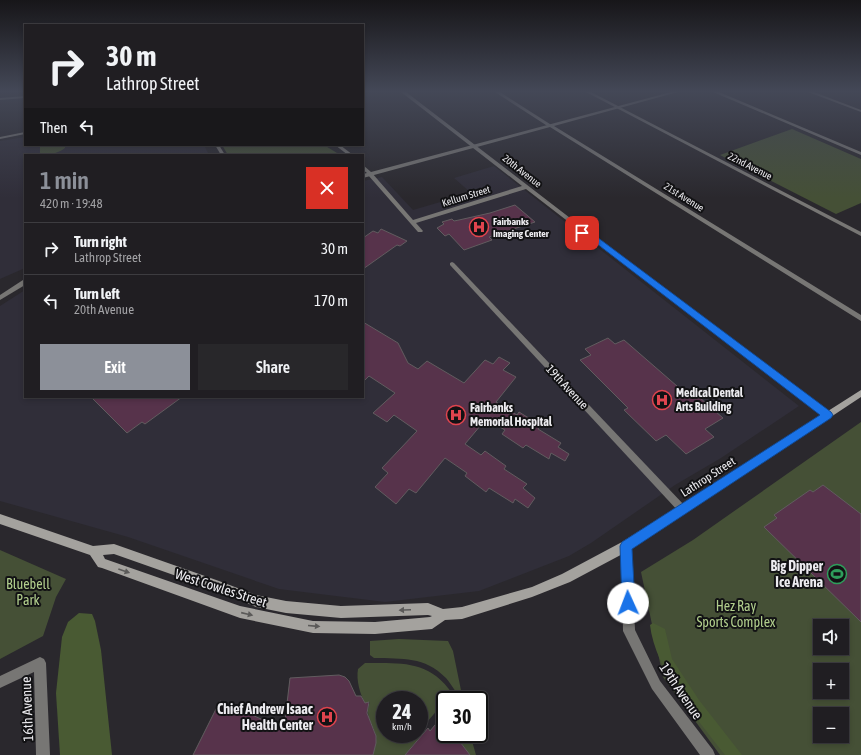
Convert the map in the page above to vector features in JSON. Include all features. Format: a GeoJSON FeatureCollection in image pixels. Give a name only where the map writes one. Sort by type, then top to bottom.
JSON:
{"type":"FeatureCollection","features":[{"type":"Feature","properties":{"kind":"main road","name":"Lathrop Street"},"geometry":{"type":"LineString","coordinates":[[566,578],[626,546],[861,393]]}},
{"type":"Feature","properties":{"kind":"main road","name":"West Cowles Street"},"geometry":{"type":"LineString","coordinates":[[0,519],[93,551],[114,549],[219,586],[246,598],[286,607],[341,612],[428,609],[443,615]]}},
{"type":"Feature","properties":{"kind":"main road","name":"West Cowles Street"},"geometry":{"type":"LineString","coordinates":[[93,551],[102,563],[240,612],[275,620],[313,626],[375,628],[432,623],[443,615],[498,603],[532,592],[566,578]]}},
{"type":"Feature","properties":{"kind":"street","name":"20th Avenue"},"geometry":{"type":"LineString","coordinates":[[449,127],[572,222]]}},
{"type":"Feature","properties":{"kind":"street"},"geometry":{"type":"LineString","coordinates":[[364,176],[546,127]]}},
{"type":"Feature","properties":{"kind":"street","name":"21st Avenue"},"geometry":{"type":"LineString","coordinates":[[553,127],[861,318]]}},
{"type":"Feature","properties":{"kind":"street","name":"22nd Avenue"},"geometry":{"type":"LineString","coordinates":[[655,127],[861,234]]}},
{"type":"Feature","properties":{"kind":"street"},"geometry":{"type":"LineString","coordinates":[[798,127],[861,154]]}},
{"type":"Feature","properties":{"kind":"street"},"geometry":{"type":"LineString","coordinates":[[0,138],[24,134]]}},
{"type":"Feature","properties":{"kind":"street"},"geometry":{"type":"LineString","coordinates":[[338,146],[350,154]]}},
{"type":"Feature","properties":{"kind":"street"},"geometry":{"type":"LineString","coordinates":[[364,168],[420,231]]}},
{"type":"Feature","properties":{"kind":"street","name":"Kellum Street"},"geometry":{"type":"LineString","coordinates":[[412,222],[526,187]]}},
{"type":"Feature","properties":{"kind":"street"},"geometry":{"type":"LineString","coordinates":[[582,233],[594,238],[828,415]]}},
{"type":"Feature","properties":{"kind":"street","name":"19th Avenue"},"geometry":{"type":"LineString","coordinates":[[452,264],[682,509]]}},
{"type":"Feature","properties":{"kind":"street"},"geometry":{"type":"LineString","coordinates":[[0,298],[24,283]]}},
{"type":"Feature","properties":{"kind":"street","name":"19th Avenue"},"geometry":{"type":"LineString","coordinates":[[626,546],[630,631],[656,686],[708,755]]}},
{"type":"Feature","properties":{"kind":"street","name":"16th Avenue"},"geometry":{"type":"LineString","coordinates":[[0,682],[40,663],[43,755]]}},
{"type":"Feature","properties":{"kind":"shaded area"},"geometry":{"type":"Polygon","coordinates":[[[24,137],[24,146],[204,146],[208,154],[24,154],[24,268],[0,279],[0,141],[24,137]]]}},
{"type":"Feature","properties":{"kind":"shaded area"},"geometry":{"type":"Polygon","coordinates":[[[494,166],[799,406],[721,458],[675,485],[591,543],[569,556],[479,591],[385,602],[279,589],[128,537],[0,501],[0,306],[24,291],[24,398],[364,398],[364,181],[382,177],[413,210],[471,193],[454,178],[494,166]]]}},
{"type":"Feature","properties":{"kind":"green space"},"geometry":{"type":"Polygon","coordinates":[[[792,129],[861,159],[861,203],[836,214],[720,155],[792,129]]]}},
{"type":"Feature","properties":{"kind":"green space"},"geometry":{"type":"Polygon","coordinates":[[[40,146],[65,146],[65,148],[53,154],[40,153],[40,146]]]}},
{"type":"Feature","properties":{"kind":"green space"},"geometry":{"type":"Polygon","coordinates":[[[223,146],[326,146],[337,153],[333,154],[227,154],[223,146]]]}},
{"type":"Feature","properties":{"kind":"green space","name":"Hez Ray Sports Complex"},"geometry":{"type":"Polygon","coordinates":[[[861,422],[861,755],[720,755],[663,677],[641,572],[693,540],[861,422]]]}},
{"type":"Feature","properties":{"kind":"green space","name":"Bluebell Park"},"geometry":{"type":"Polygon","coordinates":[[[0,550],[66,579],[56,597],[43,636],[0,659],[0,550]]]}},
{"type":"Feature","properties":{"kind":"green space"},"geometry":{"type":"Polygon","coordinates":[[[79,613],[92,614],[95,621],[101,650],[112,755],[60,755],[56,693],[62,637],[68,622],[79,613]]]}},
{"type":"Feature","properties":{"kind":"green space"},"geometry":{"type":"Polygon","coordinates":[[[653,623],[665,629],[672,659],[699,700],[742,755],[725,755],[679,694],[660,659],[650,625],[653,623]]]}},
{"type":"Feature","properties":{"kind":"green space"},"geometry":{"type":"Polygon","coordinates":[[[399,639],[448,641],[453,651],[461,691],[456,691],[446,678],[438,671],[421,662],[394,658],[374,658],[370,655],[370,641],[399,639]]]}},
{"type":"Feature","properties":{"kind":"green space"},"geometry":{"type":"Polygon","coordinates":[[[365,663],[402,664],[424,669],[434,674],[450,691],[436,691],[436,712],[428,721],[428,691],[376,691],[376,736],[368,715],[368,707],[370,702],[365,703],[360,691],[358,669],[365,663]]]}},
{"type":"Feature","properties":{"kind":"green space"},"geometry":{"type":"Polygon","coordinates":[[[415,743],[405,755],[373,755],[376,744],[415,743]]]}},
{"type":"Feature","properties":{"kind":"green space"},"geometry":{"type":"Polygon","coordinates":[[[461,743],[473,743],[476,755],[470,755],[461,743]]]}},
{"type":"Feature","properties":{"kind":"building","name":"Fairbanks Imaging Center"},"geometry":{"type":"Polygon","coordinates":[[[515,205],[535,222],[489,237],[492,240],[464,250],[449,234],[445,236],[437,228],[444,224],[442,222],[452,219],[454,221],[459,220],[490,213],[515,205]]]}},
{"type":"Feature","properties":{"kind":"building"},"geometry":{"type":"Polygon","coordinates":[[[381,229],[407,241],[400,246],[397,245],[364,268],[364,237],[373,231],[378,233],[381,229]]]}},
{"type":"Feature","properties":{"kind":"building","name":"Fairbanks Memorial Hospital"},"geometry":{"type":"Polygon","coordinates":[[[364,323],[398,343],[408,363],[418,369],[427,361],[464,383],[485,360],[493,364],[499,357],[510,363],[503,370],[516,377],[496,402],[517,415],[519,412],[540,425],[538,429],[561,443],[558,447],[569,454],[565,461],[551,453],[549,459],[526,445],[523,448],[502,434],[505,430],[486,419],[465,444],[481,455],[485,451],[506,466],[504,469],[527,484],[523,488],[535,498],[528,508],[515,499],[513,503],[489,488],[486,492],[465,476],[467,473],[445,458],[416,493],[409,489],[396,504],[375,487],[388,473],[382,468],[417,431],[394,415],[387,422],[373,413],[395,393],[369,376],[364,381],[364,323]]]}},
{"type":"Feature","properties":{"kind":"building","name":"Medical Dental Arts Building"},"geometry":{"type":"Polygon","coordinates":[[[608,338],[615,344],[624,340],[685,393],[691,390],[723,418],[705,429],[714,437],[686,454],[666,435],[656,441],[624,410],[628,408],[580,360],[591,355],[585,349],[608,338]]]}},
{"type":"Feature","properties":{"kind":"building"},"geometry":{"type":"Polygon","coordinates":[[[92,398],[181,398],[145,424],[142,422],[127,433],[92,398]]]}},
{"type":"Feature","properties":{"kind":"building","name":"Big Dipper Ice Arena"},"geometry":{"type":"Polygon","coordinates":[[[823,485],[861,514],[861,622],[764,527],[777,518],[774,515],[810,490],[813,492],[823,485]]]}},
{"type":"Feature","properties":{"kind":"building","name":"Chief Andrew Isaac Health Center"},"geometry":{"type":"Polygon","coordinates":[[[339,675],[345,677],[349,681],[356,696],[361,696],[365,703],[369,702],[367,713],[376,736],[373,755],[193,755],[220,701],[284,729],[290,678],[339,675]]]}},
{"type":"Feature","properties":{"kind":"building"},"geometry":{"type":"Polygon","coordinates":[[[436,724],[436,743],[461,743],[470,755],[405,755],[415,743],[428,743],[428,728],[430,731],[436,724]]]}},
{"type":"Feature","properties":{"kind":"place","name":"Fairbanks Imaging Center"},"geometry":{"type":"Point","coordinates":[479,227]}},
{"type":"Feature","properties":{"kind":"place","name":"Medical Dental Arts Building"},"geometry":{"type":"Point","coordinates":[662,400]}},
{"type":"Feature","properties":{"kind":"place","name":"Fairbanks Memorial Hospital"},"geometry":{"type":"Point","coordinates":[456,415]}},
{"type":"Feature","properties":{"kind":"place","name":"Big Dipper Ice Arena"},"geometry":{"type":"Point","coordinates":[837,574]}},
{"type":"Feature","properties":{"kind":"place","name":"Chief Andrew Isaac Health Center"},"geometry":{"type":"Point","coordinates":[327,717]}},
{"type":"Feature","properties":{"kind":"route"},"geometry":{"type":"LineString","coordinates":[[582,233],[594,238],[828,415],[626,546],[628,603]]}}]}
